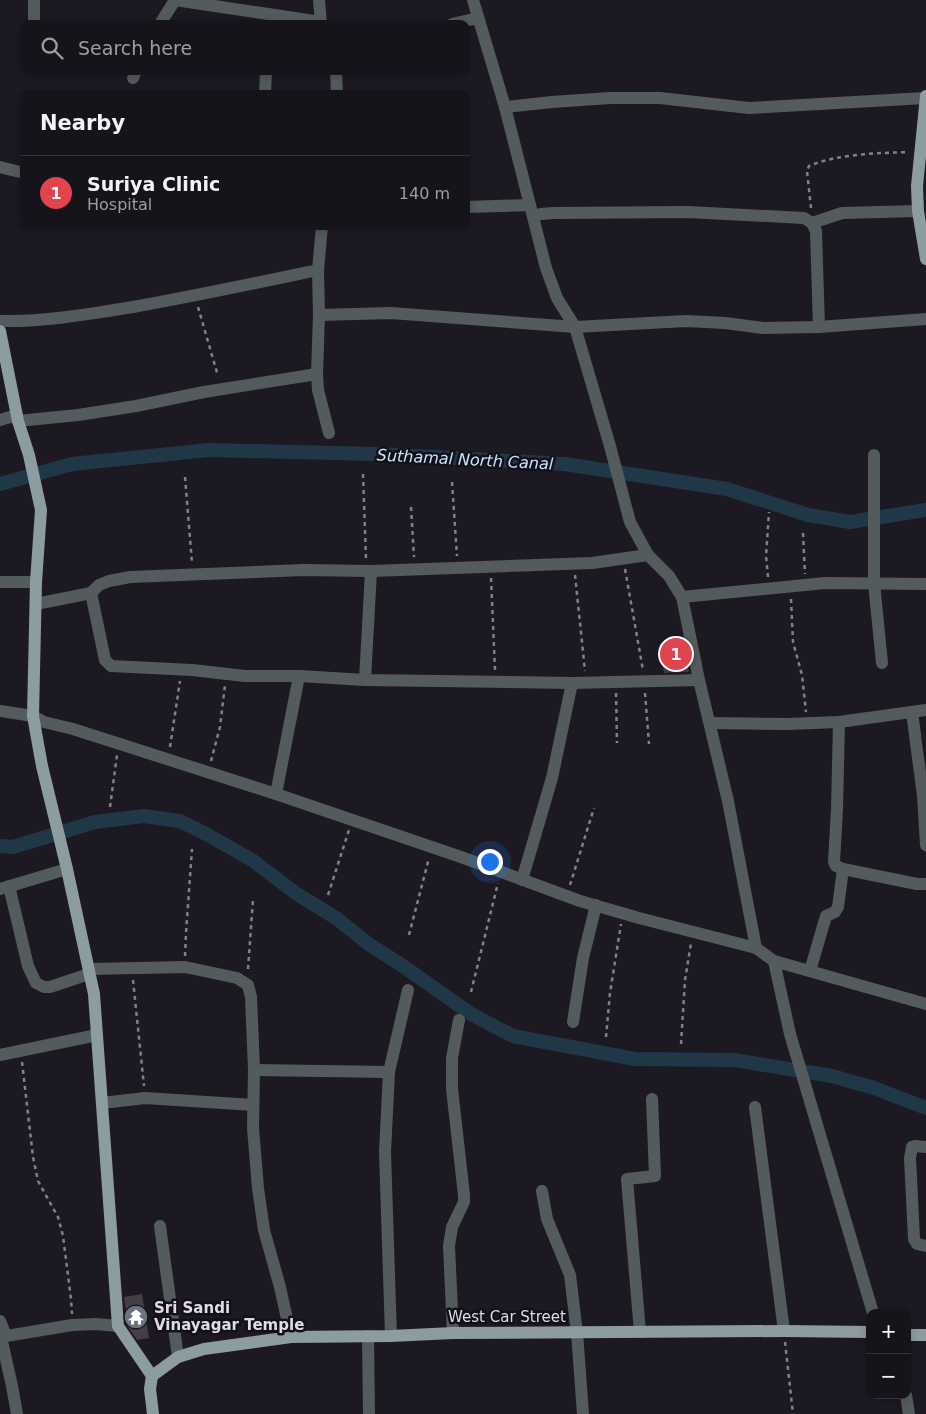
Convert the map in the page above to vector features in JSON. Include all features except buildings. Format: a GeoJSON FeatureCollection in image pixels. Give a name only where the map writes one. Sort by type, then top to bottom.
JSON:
{"type":"FeatureCollection","features":[{"type":"Feature","properties":{"kind":"main road"},"geometry":{"type":"LineString","coordinates":[[926,97],[917,186],[926,259]]}},
{"type":"Feature","properties":{"kind":"main road"},"geometry":{"type":"LineString","coordinates":[[0,331],[17,418],[41,510],[36,582],[33,716],[42,766],[94,994],[118,1326],[152,1376],[150,1389],[153,1414]]}},
{"type":"Feature","properties":{"kind":"main road","name":"West Car Street"},"geometry":{"type":"LineString","coordinates":[[152,1376],[178,1357],[204,1349],[291,1337],[453,1333],[866,1332]]}},
{"type":"Feature","properties":{"kind":"main road"},"geometry":{"type":"LineString","coordinates":[[911,1335],[926,1336]]}},
{"type":"Feature","properties":{"kind":"street"},"geometry":{"type":"LineString","coordinates":[[34,0],[34,20]]}},
{"type":"Feature","properties":{"kind":"street"},"geometry":{"type":"LineString","coordinates":[[162,20],[175,0],[282,20]]}},
{"type":"Feature","properties":{"kind":"street"},"geometry":{"type":"LineString","coordinates":[[319,0],[321,20]]}},
{"type":"Feature","properties":{"kind":"street"},"geometry":{"type":"LineString","coordinates":[[472,0],[505,107],[546,268],[557,298],[575,327],[630,522],[648,555],[668,576],[682,597],[699,680],[728,801],[756,948]]}},
{"type":"Feature","properties":{"kind":"street"},"geometry":{"type":"LineString","coordinates":[[469,20],[478,18]]}},
{"type":"Feature","properties":{"kind":"street"},"geometry":{"type":"LineString","coordinates":[[265,90],[266,75]]}},
{"type":"Feature","properties":{"kind":"street"},"geometry":{"type":"LineString","coordinates":[[336,75],[337,90]]}},
{"type":"Feature","properties":{"kind":"street"},"geometry":{"type":"LineString","coordinates":[[505,107],[610,98],[660,98],[750,108],[926,97]]}},
{"type":"Feature","properties":{"kind":"street"},"geometry":{"type":"LineString","coordinates":[[0,167],[20,172]]}},
{"type":"Feature","properties":{"kind":"street"},"geometry":{"type":"LineString","coordinates":[[812,223],[842,213],[920,204]]}},
{"type":"Feature","properties":{"kind":"street"},"geometry":{"type":"LineString","coordinates":[[470,207],[531,211],[541,214],[688,212],[797,216],[804,218],[812,223],[816,230],[818,327]]}},
{"type":"Feature","properties":{"kind":"street"},"geometry":{"type":"LineString","coordinates":[[322,230],[318,270],[317,374],[318,390],[329,433]]}},
{"type":"Feature","properties":{"kind":"street"},"geometry":{"type":"LineString","coordinates":[[0,321],[18,321],[105,312],[195,296],[318,270]]}},
{"type":"Feature","properties":{"kind":"street"},"geometry":{"type":"LineString","coordinates":[[319,315],[391,313],[575,327],[686,321],[725,323],[763,328],[818,327],[926,319]]}},
{"type":"Feature","properties":{"kind":"street"},"geometry":{"type":"LineString","coordinates":[[0,420],[78,415],[317,374]]}},
{"type":"Feature","properties":{"kind":"street"},"geometry":{"type":"LineString","coordinates":[[874,455],[874,583],[882,662]]}},
{"type":"Feature","properties":{"kind":"street"},"geometry":{"type":"LineString","coordinates":[[36,604],[91,593],[99,585],[116,579],[130,577],[303,570],[369,571],[573,564],[648,555]]}},
{"type":"Feature","properties":{"kind":"street"},"geometry":{"type":"LineString","coordinates":[[365,680],[369,571]]}},
{"type":"Feature","properties":{"kind":"street"},"geometry":{"type":"LineString","coordinates":[[0,582],[36,582]]}},
{"type":"Feature","properties":{"kind":"street"},"geometry":{"type":"LineString","coordinates":[[682,597],[825,583],[926,584]]}},
{"type":"Feature","properties":{"kind":"street"},"geometry":{"type":"LineString","coordinates":[[91,593],[105,660],[110,666],[245,676],[298,676],[365,680],[572,683],[699,680]]}},
{"type":"Feature","properties":{"kind":"street"},"geometry":{"type":"LineString","coordinates":[[276,794],[298,676]]}},
{"type":"Feature","properties":{"kind":"street"},"geometry":{"type":"LineString","coordinates":[[522,880],[552,778],[572,683]]}},
{"type":"Feature","properties":{"kind":"street"},"geometry":{"type":"LineString","coordinates":[[710,723],[788,724],[839,722],[926,710]]}},
{"type":"Feature","properties":{"kind":"street"},"geometry":{"type":"LineString","coordinates":[[0,711],[33,716],[44,722],[276,794],[432,847],[567,896],[622,913],[756,948],[774,961],[926,1004]]}},
{"type":"Feature","properties":{"kind":"street"},"geometry":{"type":"LineString","coordinates":[[912,712],[923,796],[926,845]]}},
{"type":"Feature","properties":{"kind":"street"},"geometry":{"type":"LineString","coordinates":[[839,722],[834,862],[836,866],[917,884],[926,884]]}},
{"type":"Feature","properties":{"kind":"street"},"geometry":{"type":"LineString","coordinates":[[67,869],[4,888],[28,966],[36,982],[44,987],[50,987],[89,972],[132,968],[185,968],[237,978],[248,985],[251,997],[254,1070],[253,1128],[258,1188],[264,1230],[280,1287],[291,1337]]}},
{"type":"Feature","properties":{"kind":"street"},"geometry":{"type":"LineString","coordinates":[[810,971],[826,916],[834,912],[838,907],[843,869]]}},
{"type":"Feature","properties":{"kind":"street"},"geometry":{"type":"LineString","coordinates":[[573,1022],[583,958],[596,905]]}},
{"type":"Feature","properties":{"kind":"street"},"geometry":{"type":"LineString","coordinates":[[774,961],[790,1034],[872,1309]]}},
{"type":"Feature","properties":{"kind":"street"},"geometry":{"type":"LineString","coordinates":[[390,1336],[385,1152],[389,1072],[408,990]]}},
{"type":"Feature","properties":{"kind":"street"},"geometry":{"type":"LineString","coordinates":[[453,1333],[449,1246],[452,1227],[464,1202],[452,1089],[452,1058],[459,1020]]}},
{"type":"Feature","properties":{"kind":"street"},"geometry":{"type":"LineString","coordinates":[[0,1055],[97,1035]]}},
{"type":"Feature","properties":{"kind":"street"},"geometry":{"type":"LineString","coordinates":[[254,1070],[389,1072]]}},
{"type":"Feature","properties":{"kind":"street"},"geometry":{"type":"LineString","coordinates":[[102,1103],[145,1098],[253,1105]]}},
{"type":"Feature","properties":{"kind":"street"},"geometry":{"type":"LineString","coordinates":[[640,1332],[627,1178],[655,1176],[652,1099]]}},
{"type":"Feature","properties":{"kind":"street"},"geometry":{"type":"LineString","coordinates":[[755,1107],[784,1331]]}},
{"type":"Feature","properties":{"kind":"street"},"geometry":{"type":"LineString","coordinates":[[926,1147],[912,1147],[910,1158],[914,1239],[917,1244],[926,1246]]}},
{"type":"Feature","properties":{"kind":"street"},"geometry":{"type":"LineString","coordinates":[[542,1191],[547,1219],[570,1275],[577,1333],[583,1414]]}},
{"type":"Feature","properties":{"kind":"street"},"geometry":{"type":"LineString","coordinates":[[160,1226],[178,1357]]}},
{"type":"Feature","properties":{"kind":"street"},"geometry":{"type":"LineString","coordinates":[[0,1321],[17,1414]]}},
{"type":"Feature","properties":{"kind":"street"},"geometry":{"type":"LineString","coordinates":[[2,1336],[72,1325],[96,1324],[118,1326]]}},
{"type":"Feature","properties":{"kind":"street"},"geometry":{"type":"LineString","coordinates":[[368,1336],[370,1414]]}},
{"type":"Feature","properties":{"kind":"street"},"geometry":{"type":"LineString","coordinates":[[907,1399],[909,1414]]}},
{"type":"Feature","properties":{"kind":"path"},"geometry":{"type":"LineString","coordinates":[[812,223],[807,171],[809,166],[829,159],[874,153],[920,152]]}},
{"type":"Feature","properties":{"kind":"path"},"geometry":{"type":"LineString","coordinates":[[195,296],[221,389]]}},
{"type":"Feature","properties":{"kind":"path"},"geometry":{"type":"LineString","coordinates":[[363,474],[369,571]]}},
{"type":"Feature","properties":{"kind":"path"},"geometry":{"type":"LineString","coordinates":[[185,477],[193,574]]}},
{"type":"Feature","properties":{"kind":"path"},"geometry":{"type":"LineString","coordinates":[[452,482],[457,568]]}},
{"type":"Feature","properties":{"kind":"path"},"geometry":{"type":"LineString","coordinates":[[411,507],[415,568]]}},
{"type":"Feature","properties":{"kind":"path"},"geometry":{"type":"LineString","coordinates":[[769,512],[766,556],[769,588]]}},
{"type":"Feature","properties":{"kind":"path"},"geometry":{"type":"LineString","coordinates":[[803,533],[805,585]]}},
{"type":"Feature","properties":{"kind":"path"},"geometry":{"type":"LineString","coordinates":[[622,558],[637,631],[644,680],[649,744]]}},
{"type":"Feature","properties":{"kind":"path"},"geometry":{"type":"LineString","coordinates":[[573,564],[587,683]]}},
{"type":"Feature","properties":{"kind":"path"},"geometry":{"type":"LineString","coordinates":[[490,567],[496,681]]}},
{"type":"Feature","properties":{"kind":"path"},"geometry":{"type":"LineString","coordinates":[[790,586],[793,642],[802,675],[807,723]]}},
{"type":"Feature","properties":{"kind":"path"},"geometry":{"type":"LineString","coordinates":[[168,760],[182,670]]}},
{"type":"Feature","properties":{"kind":"path"},"geometry":{"type":"LineString","coordinates":[[208,772],[220,726],[227,674]]}},
{"type":"Feature","properties":{"kind":"path"},"geometry":{"type":"LineString","coordinates":[[616,681],[618,743]]}},
{"type":"Feature","properties":{"kind":"path"},"geometry":{"type":"LineString","coordinates":[[110,808],[118,744]]}},
{"type":"Feature","properties":{"kind":"path"},"geometry":{"type":"LineString","coordinates":[[567,896],[594,808]]}},
{"type":"Feature","properties":{"kind":"path"},"geometry":{"type":"LineString","coordinates":[[328,894],[353,820]]}},
{"type":"Feature","properties":{"kind":"path"},"geometry":{"type":"LineString","coordinates":[[410,935],[432,847]]}},
{"type":"Feature","properties":{"kind":"path"},"geometry":{"type":"LineString","coordinates":[[185,968],[192,849]]}},
{"type":"Feature","properties":{"kind":"path"},"geometry":{"type":"LineString","coordinates":[[471,992],[501,872]]}},
{"type":"Feature","properties":{"kind":"path"},"geometry":{"type":"LineString","coordinates":[[248,985],[247,962],[253,900]]}},
{"type":"Feature","properties":{"kind":"path"},"geometry":{"type":"LineString","coordinates":[[606,1037],[610,993],[622,913]]}},
{"type":"Feature","properties":{"kind":"path"},"geometry":{"type":"LineString","coordinates":[[680,1044],[684,980],[693,932]]}},
{"type":"Feature","properties":{"kind":"path"},"geometry":{"type":"LineString","coordinates":[[132,968],[145,1098]]}},
{"type":"Feature","properties":{"kind":"path"},"geometry":{"type":"LineString","coordinates":[[21,1050],[33,1157],[38,1181],[58,1217],[63,1236],[71,1299],[72,1325]]}},
{"type":"Feature","properties":{"kind":"path"},"geometry":{"type":"LineString","coordinates":[[784,1331],[793,1414]]}},
{"type":"Feature","properties":{"kind":"waterway","name":"Suthamal North Canal"},"geometry":{"type":"LineString","coordinates":[[0,484],[72,464],[209,450],[375,454],[565,464],[727,489],[808,515],[850,522],[926,510]]}},
{"type":"Feature","properties":{"kind":"waterway"},"geometry":{"type":"LineString","coordinates":[[0,846],[13,847],[95,822],[144,816],[180,821],[252,860],[297,894],[336,918],[370,945],[471,1014],[513,1036],[635,1059],[734,1060],[832,1076],[874,1088],[926,1108]]}},
{"type":"Feature","properties":{"kind":"place","name":"Suriya Clinic"},"geometry":{"type":"Point","coordinates":[676,654]}},
{"type":"Feature","properties":{"kind":"place","name":"Sri Sandi Vinayagar Temple"},"geometry":{"type":"Point","coordinates":[136,1317]}}]}
